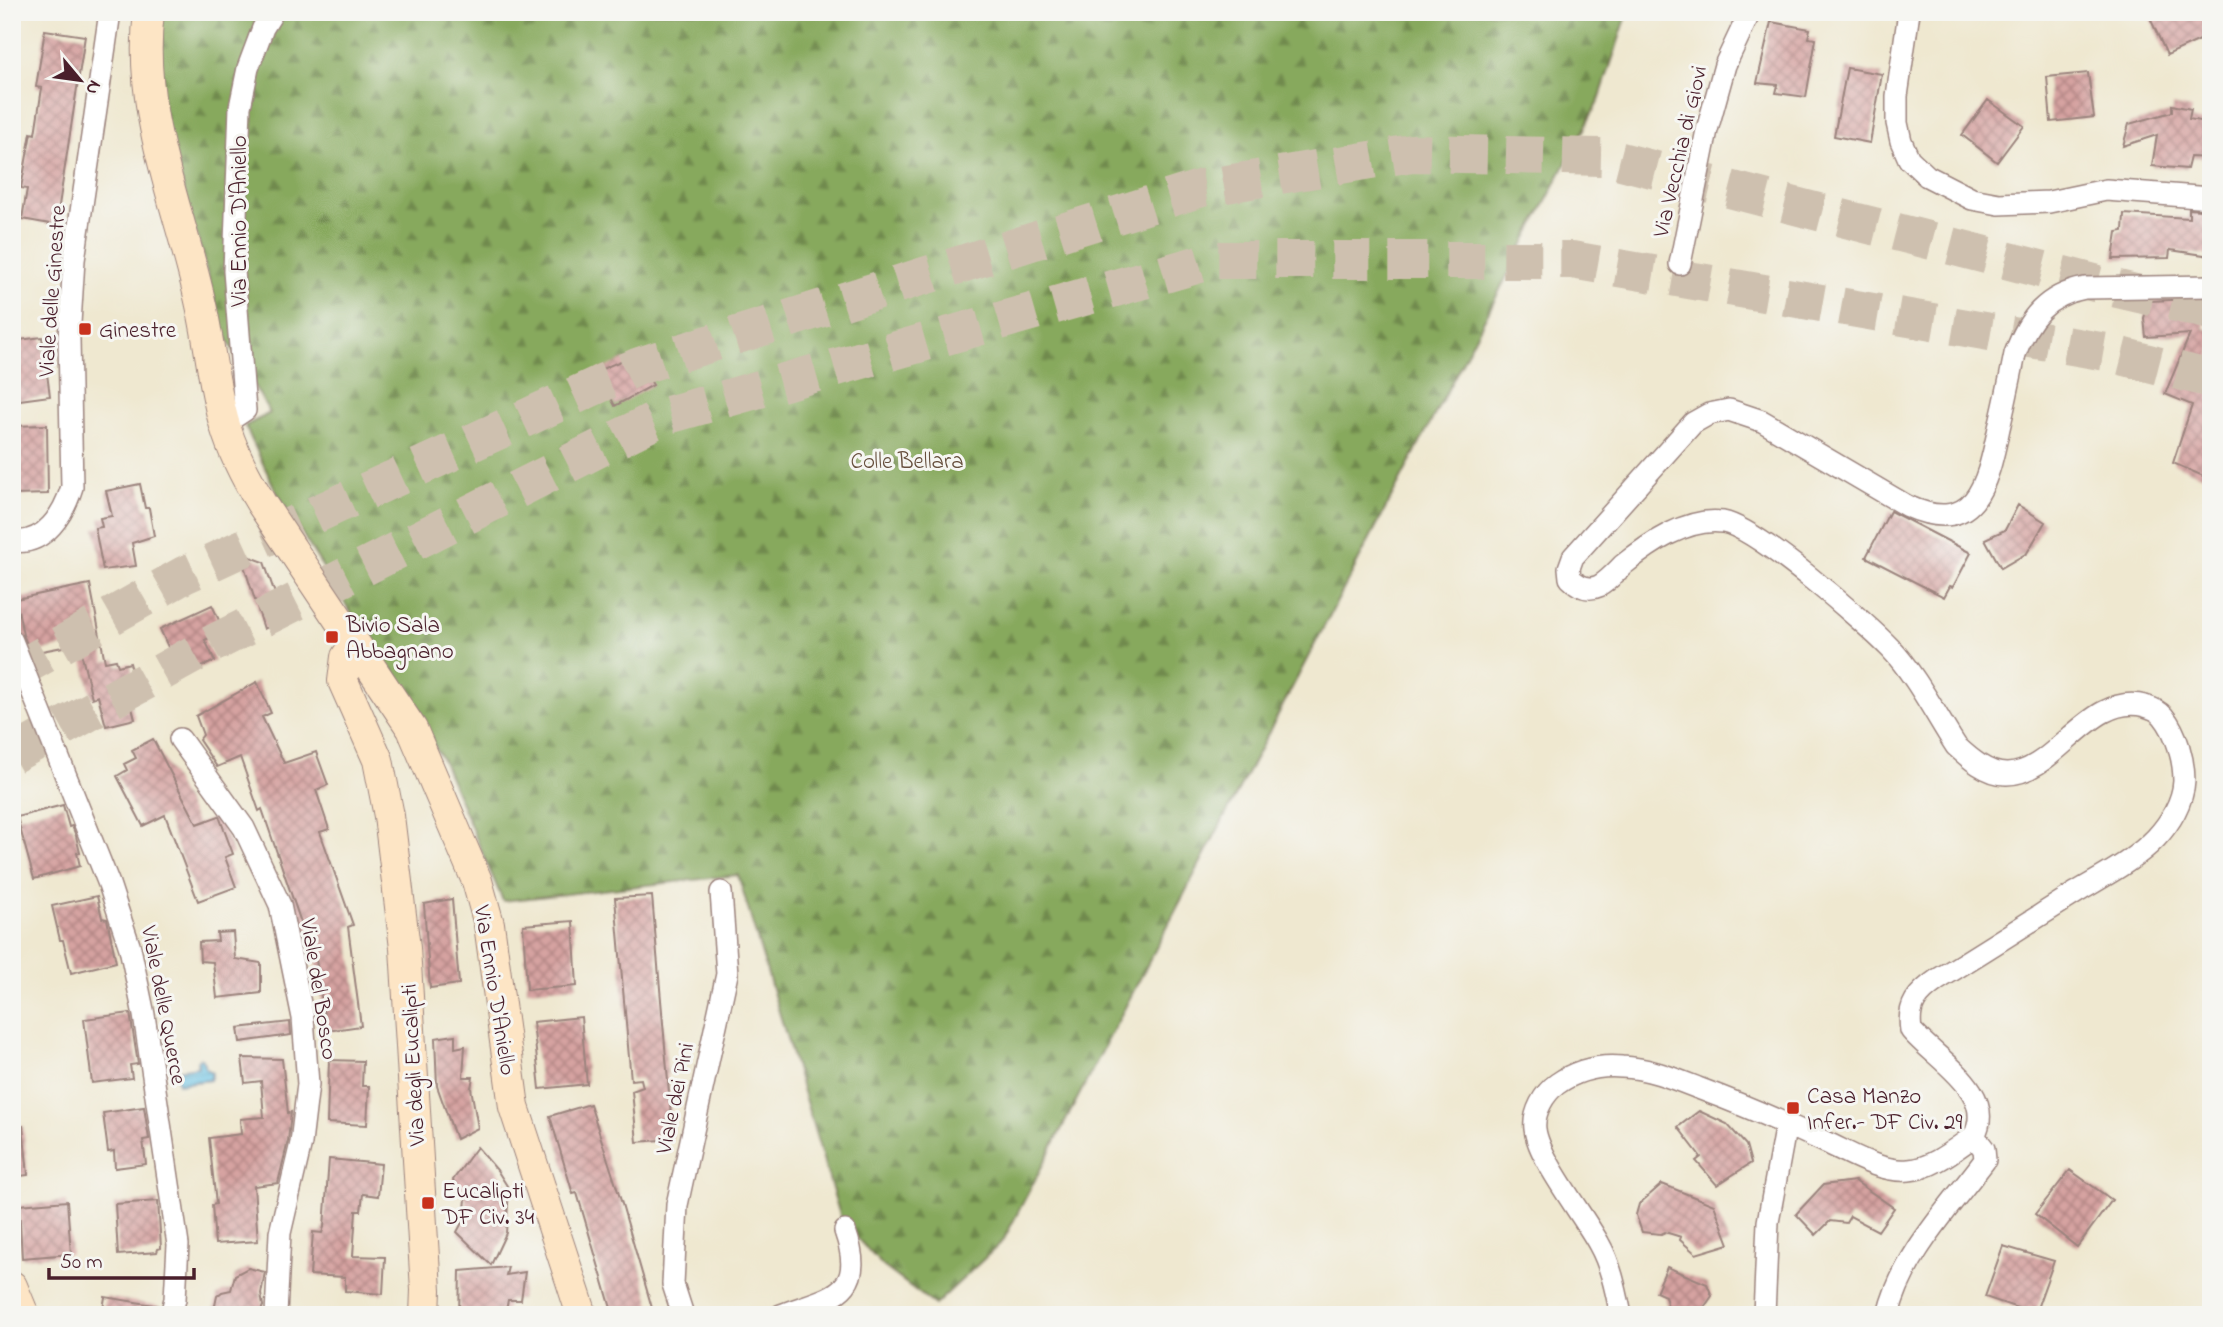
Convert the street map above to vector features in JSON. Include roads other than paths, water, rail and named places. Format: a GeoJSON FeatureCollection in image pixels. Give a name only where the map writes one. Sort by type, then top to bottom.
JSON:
{"type":"FeatureCollection","features":[{"type":"Feature","properties":{"kind":"street","name":"Viale delle Ginestre"},"geometry":{"type":"LineString","coordinates":[[12,541],[31,538],[47,530],[62,513],[72,487],[69,339],[74,260],[110,12]]}},
{"type":"Feature","properties":{"kind":"street","name":"Via Ennio D'Aniello"},"geometry":{"type":"LineString","coordinates":[[149,12],[146,76],[152,117],[201,304],[224,424],[244,474],[412,729],[477,881],[489,924],[514,1107],[582,1315]]}},
{"type":"Feature","properties":{"kind":"street","name":"Via Ennio D'Aniello"},"geometry":{"type":"LineString","coordinates":[[224,424],[245,410],[234,271],[240,107],[248,68],[263,28],[273,12]]}},
{"type":"Feature","properties":{"kind":"street","name":"Via Vecchia di Giovi"},"geometry":{"type":"LineString","coordinates":[[1680,264],[1707,130],[1725,65],[1750,12]]}},
{"type":"Feature","properties":{"kind":"street"},"geometry":{"type":"LineString","coordinates":[[1909,12],[1897,96],[1896,123],[1909,159],[1927,176],[1972,199],[1999,204],[2049,202],[2106,190],[2211,198]]}},
{"type":"Feature","properties":{"kind":"street"},"geometry":{"type":"LineString","coordinates":[[1621,1315],[1614,1283],[1600,1247],[1536,1137],[1534,1126],[1545,1096],[1554,1086],[1576,1073],[1597,1067],[1622,1067],[1656,1072],[1738,1102],[1865,1160],[1909,1170],[1930,1164],[1974,1136],[1980,1109],[1975,1094],[1911,1030],[1910,1020],[1915,998],[1937,980],[2117,868],[2154,839],[2174,812],[2183,788],[2183,772],[2174,733],[2167,721],[2160,713],[2136,704],[2113,708],[2090,721],[2046,757],[2008,774],[1991,770],[1968,758],[1956,747],[1892,649],[1831,595],[1758,539],[1735,525],[1704,522],[1683,528],[1647,546],[1599,586],[1587,588],[1570,578],[1569,568],[1573,557],[1693,424],[1720,410],[1737,411],[1762,421],[1925,514],[1939,517],[1955,513],[1970,503],[1985,484],[2015,354],[2023,334],[2052,299],[2066,291],[2085,288],[2211,286]]}},
{"type":"Feature","properties":{"kind":"street","name":"Viale delle Querce"},"geometry":{"type":"LineString","coordinates":[[12,641],[109,884],[130,948],[144,1015],[178,1245],[175,1299],[171,1315]]}},
{"type":"Feature","properties":{"kind":"street","name":"Via degli Eucalipti"},"geometry":{"type":"LineString","coordinates":[[355,644],[346,657],[343,681],[378,760],[389,816],[405,948],[425,1315]]}},
{"type":"Feature","properties":{"kind":"street","name":"Viale del Bosco"},"geometry":{"type":"LineString","coordinates":[[180,739],[244,828],[280,905],[303,1018],[308,1084],[301,1143],[280,1233],[276,1315]]}},
{"type":"Feature","properties":{"kind":"street","name":"Viale dei Pini"},"geometry":{"type":"LineString","coordinates":[[683,1315],[673,1284],[677,1205],[727,974],[721,892]]}},
{"type":"Feature","properties":{"kind":"street"},"geometry":{"type":"LineString","coordinates":[[1764,1315],[1768,1222],[1786,1124]]}},
{"type":"Feature","properties":{"kind":"street"},"geometry":{"type":"LineString","coordinates":[[1888,1315],[1917,1250],[1985,1160],[1984,1149],[1974,1136]]}},
{"type":"Feature","properties":{"kind":"street"},"geometry":{"type":"LineString","coordinates":[[781,1315],[842,1298],[851,1276],[853,1253],[845,1231]]}},
{"type":"Feature","properties":{"kind":"water"},"geometry":{"type":"Polygon","coordinates":[[[200,1058],[212,1073],[210,1080],[178,1084],[176,1070],[198,1067],[197,1061],[200,1058]]]}},
{"type":"Feature","properties":{"kind":"tunnel"},"geometry":{"type":"LineString","coordinates":[[12,673],[184,575],[639,366],[1202,188],[1412,153],[1605,157],[2211,311]]}},
{"type":"Feature","properties":{"kind":"tunnel"},"geometry":{"type":"LineString","coordinates":[[12,755],[214,643],[661,417],[1214,260],[1572,260],[2106,352],[2211,379]]}},
{"type":"Feature","properties":{"kind":"place","name":"Ginestre"},"geometry":{"type":"Point","coordinates":[85,329]}},
{"type":"Feature","properties":{"kind":"place","name":"Bivio Sala Abbagnano"},"geometry":{"type":"Point","coordinates":[332,637]}},
{"type":"Feature","properties":{"kind":"place","name":"Casa Manzo Infer.- DF Civ. 29"},"geometry":{"type":"Point","coordinates":[1793,1108]}},
{"type":"Feature","properties":{"kind":"place","name":"Eucalipti DF Civ. 34"},"geometry":{"type":"Point","coordinates":[428,1203]}},
{"type":"Feature","properties":{"kind":"park label","name":"Colle Bellara"},"geometry":{"type":"Point","coordinates":[907,460]}}]}
